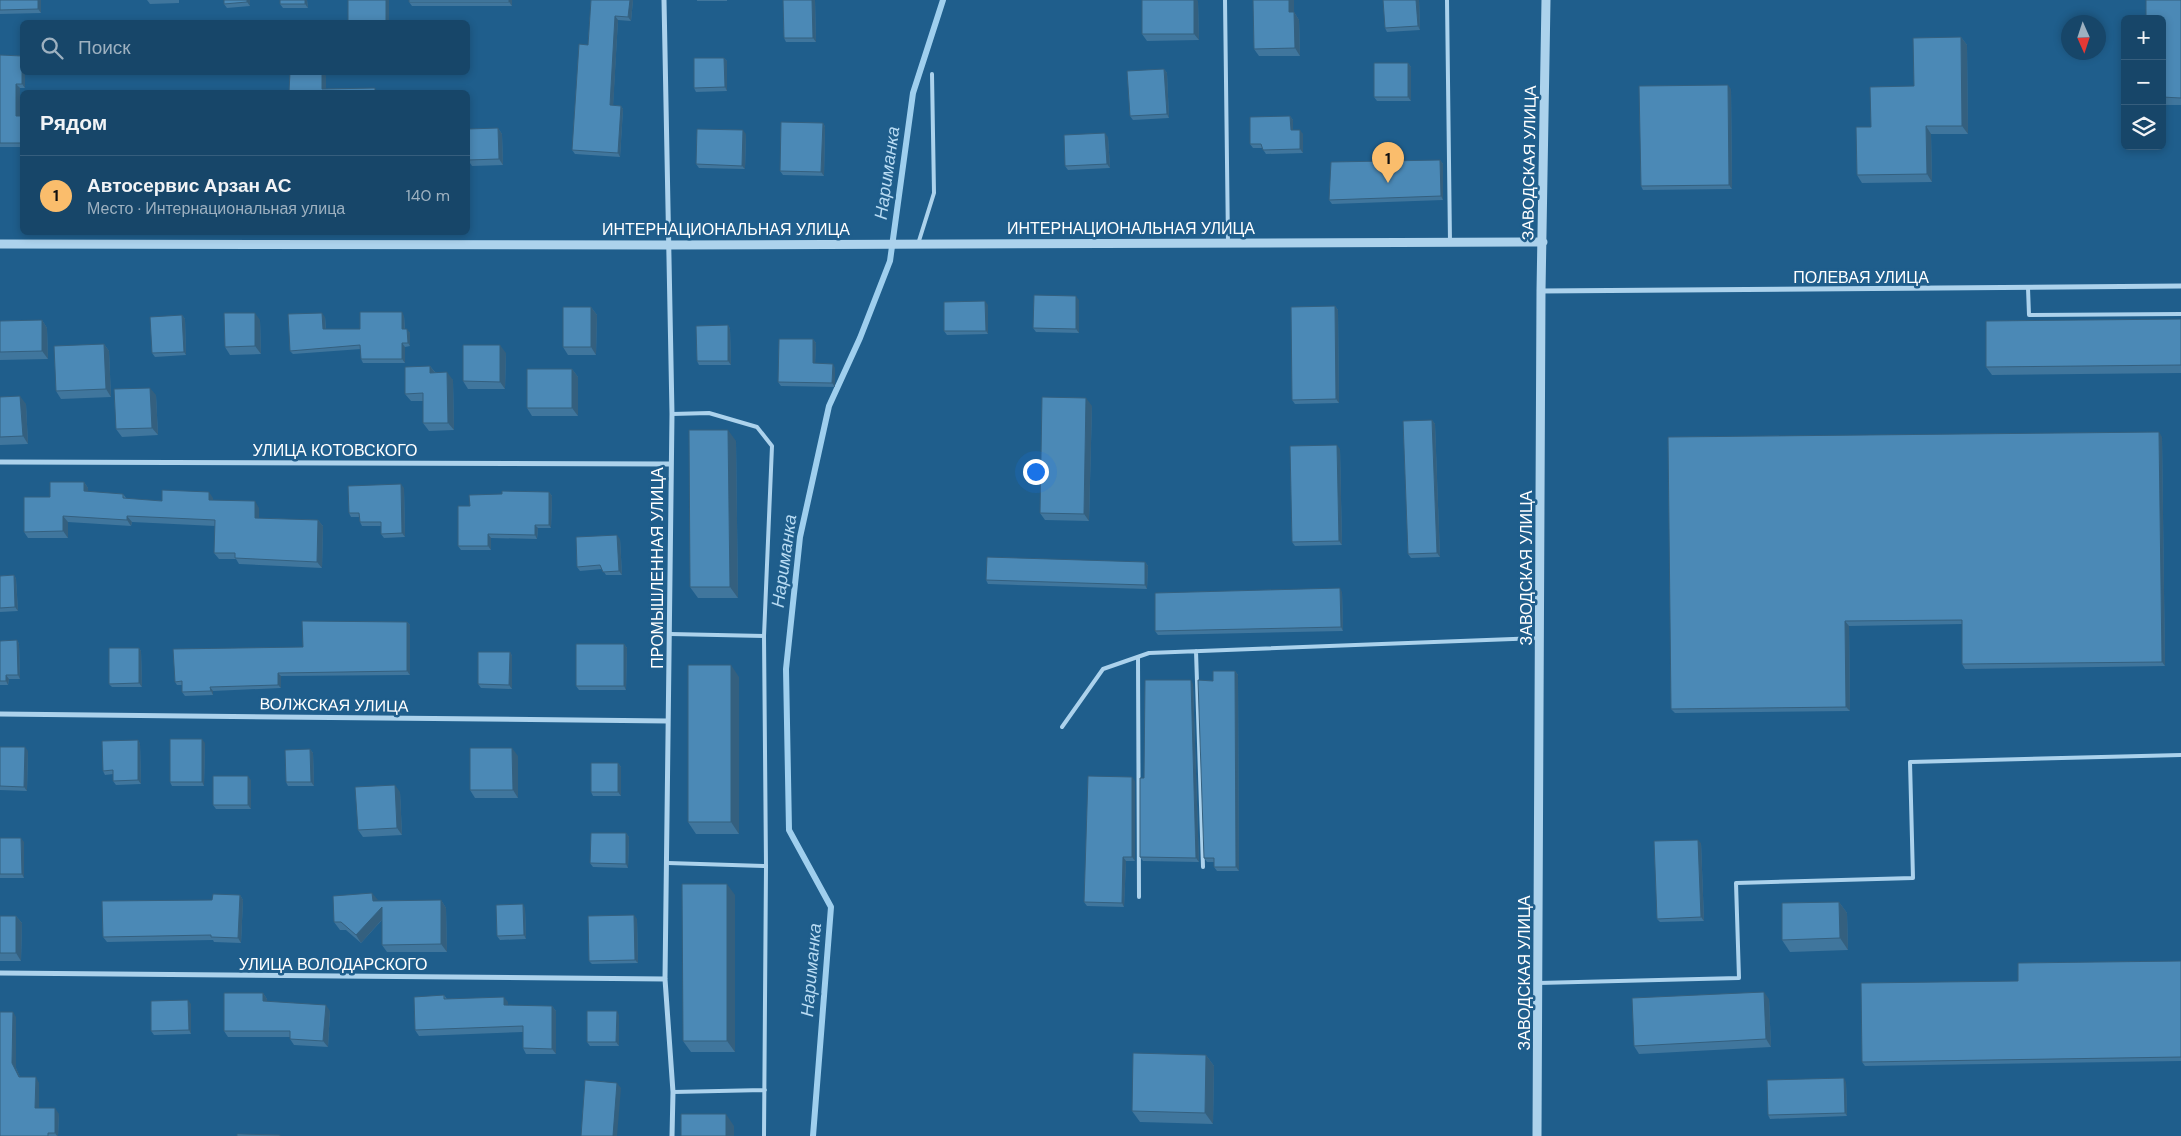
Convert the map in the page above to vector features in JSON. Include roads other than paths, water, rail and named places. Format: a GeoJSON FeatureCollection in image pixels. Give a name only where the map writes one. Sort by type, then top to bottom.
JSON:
{"type":"FeatureCollection","features":[{"type":"Feature","properties":{"kind":"street","name":"ПРОМЫШЛЕННАЯ УЛИЦА"},"geometry":{"type":"LineString","coordinates":[[664,0],[667,245],[672,414],[670,464],[668,863],[665,979],[672,1092],[672,1136]]}},
{"type":"Feature","properties":{"kind":"street","name":"ЗАВОДСКАЯ УЛИЦА"},"geometry":{"type":"LineString","coordinates":[[1537,1136],[1542,291],[1546,0]]}},
{"type":"Feature","properties":{"kind":"street","name":"ИНТЕРНАЦИОНАЛЬНАЯ УЛИЦА"},"geometry":{"type":"LineString","coordinates":[[0,244],[667,245],[1543,242]]}},
{"type":"Feature","properties":{"kind":"street","name":"ПОЛЕВАЯ УЛИЦА"},"geometry":{"type":"LineString","coordinates":[[1542,291],[2181,286]]}},
{"type":"Feature","properties":{"kind":"street","name":"УЛИЦА КОТОВСКОГО"},"geometry":{"type":"LineString","coordinates":[[0,462],[670,464]]}},
{"type":"Feature","properties":{"kind":"street","name":"ВОЛЖСКАЯ УЛИЦА"},"geometry":{"type":"LineString","coordinates":[[0,714],[668,721]]}},
{"type":"Feature","properties":{"kind":"street","name":"УЛИЦА ВОЛОДАРСКОГО"},"geometry":{"type":"LineString","coordinates":[[0,973],[665,979]]}},
{"type":"Feature","properties":{"kind":"lane"},"geometry":{"type":"LineString","coordinates":[[1225,0],[1228,243]]}},
{"type":"Feature","properties":{"kind":"lane"},"geometry":{"type":"LineString","coordinates":[[1447,0],[1450,242]]}},
{"type":"Feature","properties":{"kind":"lane"},"geometry":{"type":"LineString","coordinates":[[918,244],[934,193],[932,74]]}},
{"type":"Feature","properties":{"kind":"lane"},"geometry":{"type":"LineString","coordinates":[[2028,288],[2029,315],[2181,314]]}},
{"type":"Feature","properties":{"kind":"lane"},"geometry":{"type":"LineString","coordinates":[[672,414],[709,413],[757,427],[772,446],[764,636],[766,866],[764,1136]]}},
{"type":"Feature","properties":{"kind":"lane"},"geometry":{"type":"LineString","coordinates":[[670,634],[764,636]]}},
{"type":"Feature","properties":{"kind":"lane"},"geometry":{"type":"LineString","coordinates":[[1062,726],[1103,669],[1149,653],[1540,638]]}},
{"type":"Feature","properties":{"kind":"lane"},"geometry":{"type":"LineString","coordinates":[[1196,651],[1203,867]]}},
{"type":"Feature","properties":{"kind":"lane"},"geometry":{"type":"LineString","coordinates":[[1138,657],[1139,898]]}},
{"type":"Feature","properties":{"kind":"lane"},"geometry":{"type":"LineString","coordinates":[[1538,983],[1739,978],[1736,883],[1913,878],[1910,762],[2181,755]]}},
{"type":"Feature","properties":{"kind":"lane"},"geometry":{"type":"LineString","coordinates":[[668,863],[766,866]]}},
{"type":"Feature","properties":{"kind":"lane"},"geometry":{"type":"LineString","coordinates":[[672,1092],[765,1090]]}},
{"type":"Feature","properties":{"kind":"waterway","name":"Нариманка"},"geometry":{"type":"LineString","coordinates":[[813,1136],[831,907],[789,830],[786,669],[800,537],[829,406],[860,338],[890,261],[913,93],[943,0]]}},
{"type":"Feature","properties":{"kind":"place","name":"Автосервис Арзан АС"},"geometry":{"type":"Point","coordinates":[1388,183]}}]}
